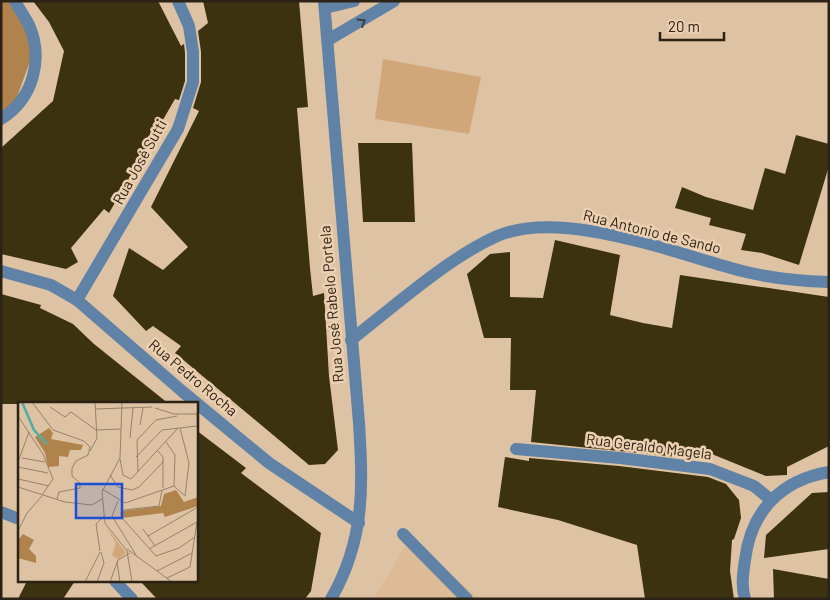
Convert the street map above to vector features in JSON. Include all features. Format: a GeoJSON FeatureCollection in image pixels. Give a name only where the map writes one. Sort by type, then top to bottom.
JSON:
{"type":"FeatureCollection","features":[{"type":"Feature","properties":{"kind":"street"},"geometry":{"type":"LineString","coordinates":[[1,120],[11,114],[26,96],[34,74],[35,48],[29,25],[15,1]]}},
{"type":"Feature","properties":{"kind":"street","name":"Rua José Sutti"},"geometry":{"type":"LineString","coordinates":[[77,300],[178,130],[193,82],[194,52],[188,26],[178,1]]}},
{"type":"Feature","properties":{"kind":"street"},"geometry":{"type":"LineString","coordinates":[[324,5],[354,1]]}},
{"type":"Feature","properties":{"kind":"street"},"geometry":{"type":"LineString","coordinates":[[328,40],[394,1]]}},
{"type":"Feature","properties":{"kind":"street","name":"Rua José Rabelo Portela"},"geometry":{"type":"LineString","coordinates":[[324,5],[362,466],[362,508],[359,522],[348,560],[331,599]]}},
{"type":"Feature","properties":{"kind":"street","name":"Rua Antonio de Sando"},"geometry":{"type":"LineString","coordinates":[[351,340],[404,298],[470,251],[496,236],[517,230],[545,226],[590,231],[744,272],[829,282]]}},
{"type":"Feature","properties":{"kind":"street","name":"Rua Pedro Rocha"},"geometry":{"type":"LineString","coordinates":[[1,271],[51,285],[77,300],[195,402]]}},
{"type":"Feature","properties":{"kind":"street","name":"Rua Pedro Rocha"},"geometry":{"type":"LineString","coordinates":[[198,404],[269,463],[359,522]]}},
{"type":"Feature","properties":{"kind":"street","name":"Rua Geraldo Magela"},"geometry":{"type":"LineString","coordinates":[[516,449],[620,458],[710,469],[754,486],[771,500]]}},
{"type":"Feature","properties":{"kind":"street"},"geometry":{"type":"LineString","coordinates":[[745,599],[744,571],[746,546],[753,524],[771,500],[786,487],[808,476],[829,472]]}},
{"type":"Feature","properties":{"kind":"street"},"geometry":{"type":"LineString","coordinates":[[1,512],[18,519]]}},
{"type":"Feature","properties":{"kind":"street"},"geometry":{"type":"LineString","coordinates":[[402,534],[467,599]]}},
{"type":"Feature","properties":{"kind":"street"},"geometry":{"type":"LineString","coordinates":[[116,582],[132,599]]}},
{"type":"Feature","properties":{"kind":"shaded area"},"geometry":{"type":"Polygon","coordinates":[[[1,1],[15,1],[35,48],[11,113],[1,118],[1,1]]]}},
{"type":"Feature","properties":{"kind":"shaded area"},"geometry":{"type":"Polygon","coordinates":[[[383,59],[481,77],[469,134],[375,119],[383,59]]]}},
{"type":"Feature","properties":{"kind":"shaded area"},"geometry":{"type":"Polygon","coordinates":[[[407,544],[440,565],[480,599],[373,599],[407,544]]]}},
{"type":"Feature","properties":{"kind":"building"},"geometry":{"type":"Polygon","coordinates":[[[33,1],[158,1],[181,46],[184,44],[185,81],[179,100],[175,99],[109,213],[104,209],[71,248],[78,262],[66,269],[1,254],[1,148],[53,101],[64,51],[49,22],[33,1]]]}},
{"type":"Feature","properties":{"kind":"building"},"geometry":{"type":"Polygon","coordinates":[[[203,1],[299,1],[308,107],[297,108],[310,268],[313,296],[324,293],[329,376],[338,450],[325,464],[309,465],[175,353],[181,346],[153,326],[146,331],[113,296],[129,248],[163,270],[188,247],[151,207],[199,111],[193,108],[201,82],[201,52],[198,31],[208,23],[203,1]]]}},
{"type":"Feature","properties":{"kind":"building"},"geometry":{"type":"Polygon","coordinates":[[[796,135],[829,144],[829,166],[799,265],[762,253],[741,250],[746,234],[709,225],[711,218],[675,208],[682,187],[706,197],[753,210],[765,168],[785,174],[796,135]]]}},
{"type":"Feature","properties":{"kind":"building"},"geometry":{"type":"Polygon","coordinates":[[[358,143],[412,143],[415,222],[363,222],[358,143]]]}},
{"type":"Feature","properties":{"kind":"building"},"geometry":{"type":"Polygon","coordinates":[[[555,240],[620,255],[610,315],[643,323],[672,328],[680,275],[829,297],[829,446],[787,467],[787,475],[766,476],[697,448],[707,460],[531,442],[536,390],[510,390],[511,338],[484,338],[467,274],[490,254],[510,252],[510,297],[543,298],[555,240]]]}},
{"type":"Feature","properties":{"kind":"building"},"geometry":{"type":"Polygon","coordinates":[[[1,294],[41,305],[40,308],[73,324],[94,344],[166,402],[18,402],[18,404],[1,404],[1,294]]]}},
{"type":"Feature","properties":{"kind":"building"},"geometry":{"type":"Polygon","coordinates":[[[198,432],[246,468],[241,473],[321,533],[311,591],[305,599],[157,599],[141,582],[198,582],[198,432]]]}},
{"type":"Feature","properties":{"kind":"building"},"geometry":{"type":"Polygon","coordinates":[[[505,457],[529,461],[529,458],[619,466],[708,477],[726,484],[739,500],[741,518],[732,540],[730,571],[734,599],[645,599],[637,545],[558,520],[498,507],[505,457]]]}},
{"type":"Feature","properties":{"kind":"building"},"geometry":{"type":"Polygon","coordinates":[[[829,492],[829,549],[764,558],[766,535],[812,493],[829,492]]]}},
{"type":"Feature","properties":{"kind":"building"},"geometry":{"type":"Polygon","coordinates":[[[773,569],[829,579],[828,599],[774,599],[773,569]]]}},
{"type":"Feature","properties":{"kind":"building"},"geometry":{"type":"Polygon","coordinates":[[[26,582],[74,582],[63,599],[18,599],[26,582]]]}}]}
